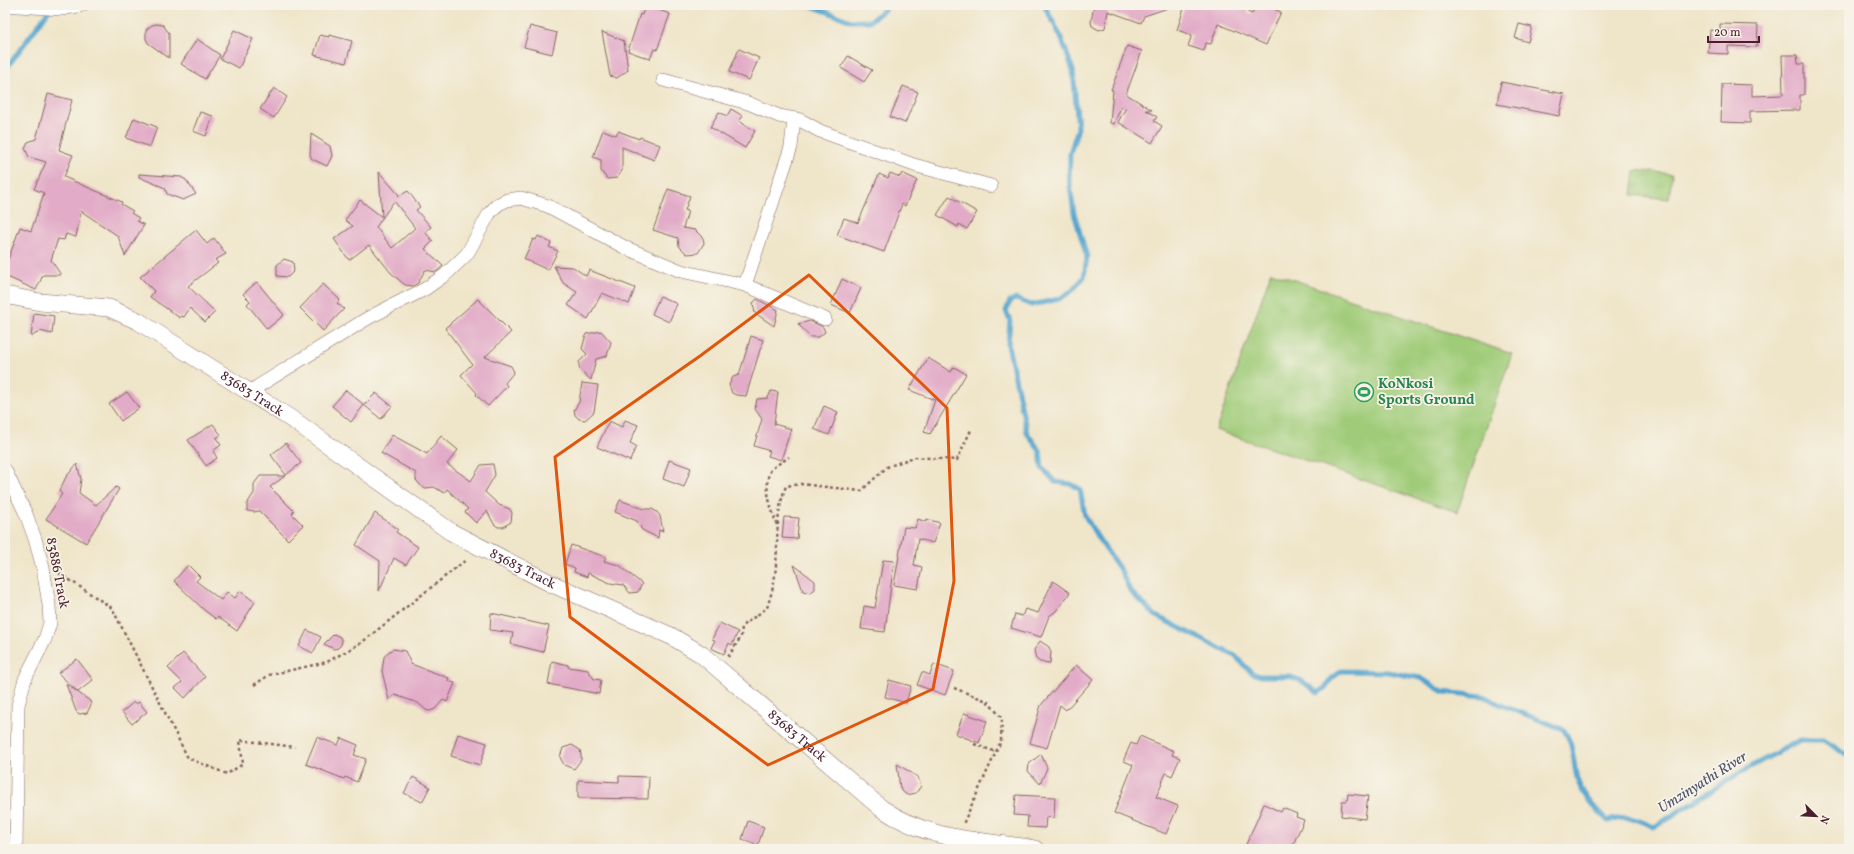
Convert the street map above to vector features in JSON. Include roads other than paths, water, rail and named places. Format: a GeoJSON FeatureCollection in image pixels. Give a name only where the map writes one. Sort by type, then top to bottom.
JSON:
{"type":"FeatureCollection","features":[{"type":"Feature","properties":{"kind":"street"},"geometry":{"type":"LineString","coordinates":[[5,5],[61,9],[82,5]]}},
{"type":"Feature","properties":{"kind":"street"},"geometry":{"type":"LineString","coordinates":[[664,80],[748,103],[779,116],[794,119],[820,131],[914,165],[991,186]]}},
{"type":"Feature","properties":{"kind":"street"},"geometry":{"type":"LineString","coordinates":[[745,285],[791,147],[794,119]]}},
{"type":"Feature","properties":{"kind":"street"},"geometry":{"type":"LineString","coordinates":[[249,392],[368,318],[425,289],[445,275],[467,254],[489,214],[497,205],[507,200],[521,198],[548,206],[626,248],[682,271],[745,285],[825,319]]}},
{"type":"Feature","properties":{"kind":"street","name":"83683 Track"},"geometry":{"type":"LineString","coordinates":[[5,295],[40,302],[109,308],[138,321],[296,422],[451,532],[480,548],[592,603],[671,636],[701,654],[881,808],[912,826],[956,838],[1035,849]]}},
{"type":"Feature","properties":{"kind":"street","name":"83886 Track"},"geometry":{"type":"LineString","coordinates":[[5,470],[26,514],[40,560],[49,605],[50,623],[46,640],[25,679],[18,705],[16,849]]}},
{"type":"Feature","properties":{"kind":"waterway","name":"Umzinyathi River"},"geometry":{"type":"LineString","coordinates":[[809,5],[851,21],[870,21],[890,5]]}},
{"type":"Feature","properties":{"kind":"waterway","name":"Umzinyathi River"},"geometry":{"type":"LineString","coordinates":[[1044,5],[1060,35],[1073,70],[1078,128],[1070,153],[1069,178],[1074,213],[1087,257],[1084,277],[1073,290],[1059,299],[1031,305],[1016,299],[1010,301],[1006,311],[1010,320],[1008,345],[1027,433],[1040,451],[1042,468],[1055,482],[1071,484],[1080,489],[1085,516],[1098,538],[1121,571],[1130,591],[1156,616],[1235,656],[1252,673],[1260,676],[1289,676],[1302,681],[1318,693],[1324,689],[1332,678],[1341,671],[1388,672],[1421,678],[1443,692],[1483,696],[1504,706],[1563,729],[1567,734],[1571,746],[1579,785],[1590,802],[1608,821],[1621,818],[1632,818],[1654,827],[1741,772],[1800,740],[1823,740],[1849,756]]}},
{"type":"Feature","properties":{"kind":"waterway"},"geometry":{"type":"LineString","coordinates":[[5,84],[8,66],[50,9]]}},
{"type":"Feature","properties":{"kind":"place","name":"KoNkosi Sports Ground"},"geometry":{"type":"Point","coordinates":[1364,392]}}]}
